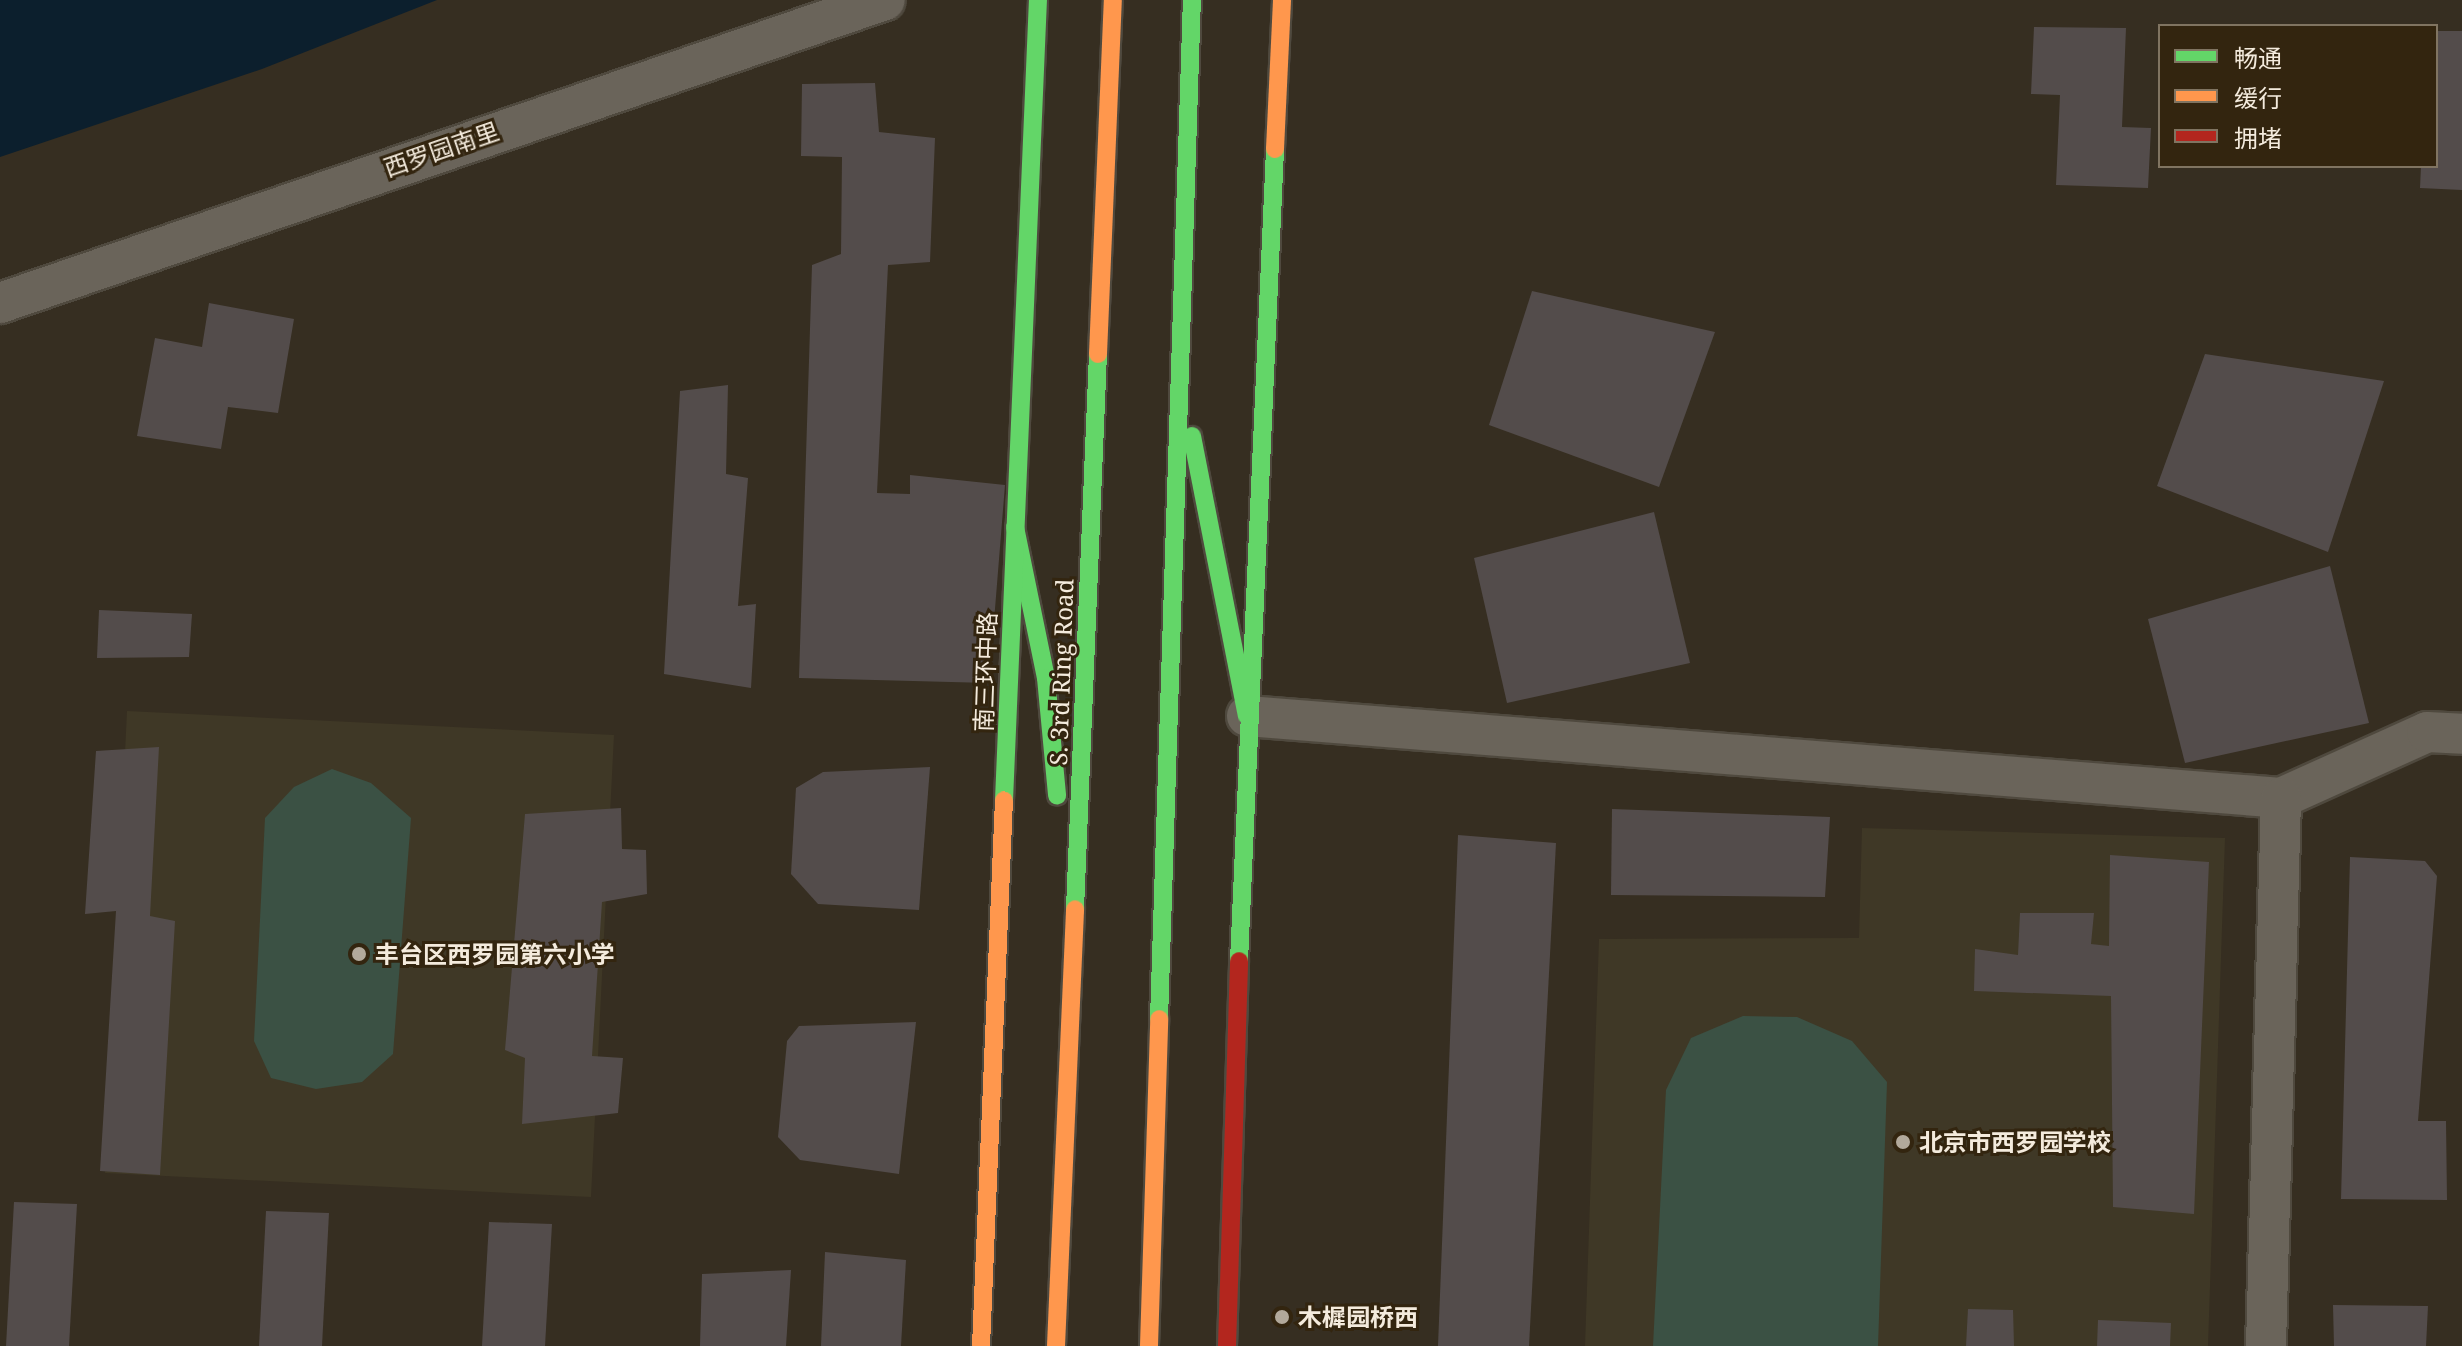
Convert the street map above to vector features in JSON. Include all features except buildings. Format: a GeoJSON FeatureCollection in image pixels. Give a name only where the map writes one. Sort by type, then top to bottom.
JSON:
{"type":"FeatureCollection","features":[{"type":"Feature","properties":{"kind":"main road","name":"南三环中路"},"geometry":{"type":"LineString","coordinates":[[981,1346],[1038,0]]}},
{"type":"Feature","properties":{"kind":"main road","name":"S. 3rd Ring Road"},"geometry":{"type":"LineString","coordinates":[[1056,1346],[1113,0]]}},
{"type":"Feature","properties":{"kind":"main road"},"geometry":{"type":"LineString","coordinates":[[1149,1346],[1176,354],[1192,0]]}},
{"type":"Feature","properties":{"kind":"main road"},"geometry":{"type":"LineString","coordinates":[[1227,1346],[1247,716],[1282,0]]}},
{"type":"Feature","properties":{"kind":"main road"},"geometry":{"type":"LineString","coordinates":[[1176,354],[1247,716]]}},
{"type":"Feature","properties":{"kind":"main road"},"geometry":{"type":"LineString","coordinates":[[1015,527],[1076,879]]}},
{"type":"Feature","properties":{"kind":"street","name":"西罗园南里"},"geometry":{"type":"LineString","coordinates":[[0,303],[885,0]]}},
{"type":"Feature","properties":{"kind":"street"},"geometry":{"type":"LineString","coordinates":[[1247,716],[2281,798],[2427,732],[2462,734]]}},
{"type":"Feature","properties":{"kind":"street"},"geometry":{"type":"LineString","coordinates":[[2266,1346],[2281,798]]}},
{"type":"Feature","properties":{"kind":"shaded area","name":"丰台区西罗园第六小学"},"geometry":{"type":"Polygon","coordinates":[[[127,711],[614,735],[591,1197],[105,1173],[127,711]]]}},
{"type":"Feature","properties":{"kind":"shaded area","name":"北京市西罗园学校"},"geometry":{"type":"Polygon","coordinates":[[[1862,828],[2225,838],[2208,1346],[1585,1346],[1599,939],[1859,938],[1862,828]]]}},
{"type":"Feature","properties":{"kind":"green space"},"geometry":{"type":"Polygon","coordinates":[[[332,769],[371,783],[411,818],[393,1054],[362,1082],[316,1089],[271,1078],[254,1041],[265,818],[294,787],[332,769]]]}},
{"type":"Feature","properties":{"kind":"green space"},"geometry":{"type":"Polygon","coordinates":[[[1743,1016],[1797,1017],[1852,1041],[1887,1082],[1878,1346],[1653,1346],[1666,1090],[1691,1038],[1743,1016]]]}},
{"type":"Feature","properties":{"kind":"water"},"geometry":{"type":"Polygon","coordinates":[[[0,0],[437,0],[262,69],[0,157],[0,0]]]}},
{"type":"Feature","properties":{"kind":"traffic: fast"},"geometry":{"type":"LineString","coordinates":[[1004,800],[1038,0]]}},
{"type":"Feature","properties":{"kind":"traffic: fast"},"geometry":{"type":"LineString","coordinates":[[1159,1019],[1192,0]]}},
{"type":"Feature","properties":{"kind":"traffic: fast"},"geometry":{"type":"LineString","coordinates":[[1239,961],[1275,149]]}},
{"type":"Feature","properties":{"kind":"traffic: fast"},"geometry":{"type":"LineString","coordinates":[[1075,909],[1098,354]]}},
{"type":"Feature","properties":{"kind":"traffic: fast"},"geometry":{"type":"LineString","coordinates":[[1192,436],[1247,716]]}},
{"type":"Feature","properties":{"kind":"traffic: fast"},"geometry":{"type":"LineString","coordinates":[[1015,527],[1046,678],[1057,795]]}},
{"type":"Feature","properties":{"kind":"traffic: slow"},"geometry":{"type":"LineString","coordinates":[[1098,354],[1113,0]]}},
{"type":"Feature","properties":{"kind":"traffic: slow"},"geometry":{"type":"LineString","coordinates":[[1275,149],[1282,0]]}},
{"type":"Feature","properties":{"kind":"traffic: slow"},"geometry":{"type":"LineString","coordinates":[[981,1346],[1004,800]]}},
{"type":"Feature","properties":{"kind":"traffic: slow"},"geometry":{"type":"LineString","coordinates":[[1056,1346],[1075,909]]}},
{"type":"Feature","properties":{"kind":"traffic: slow"},"geometry":{"type":"LineString","coordinates":[[1149,1346],[1159,1019]]}},
{"type":"Feature","properties":{"kind":"traffic: jam"},"geometry":{"type":"LineString","coordinates":[[1227,1346],[1239,961]]}},
{"type":"Feature","properties":{"kind":"place","name":"丰台区西罗园第六小学"},"geometry":{"type":"Point","coordinates":[359,954]}},
{"type":"Feature","properties":{"kind":"place","name":"北京市西罗园学校"},"geometry":{"type":"Point","coordinates":[1903,1142]}},
{"type":"Feature","properties":{"kind":"place","name":"木樨园桥西"},"geometry":{"type":"Point","coordinates":[1282,1317]}}]}
